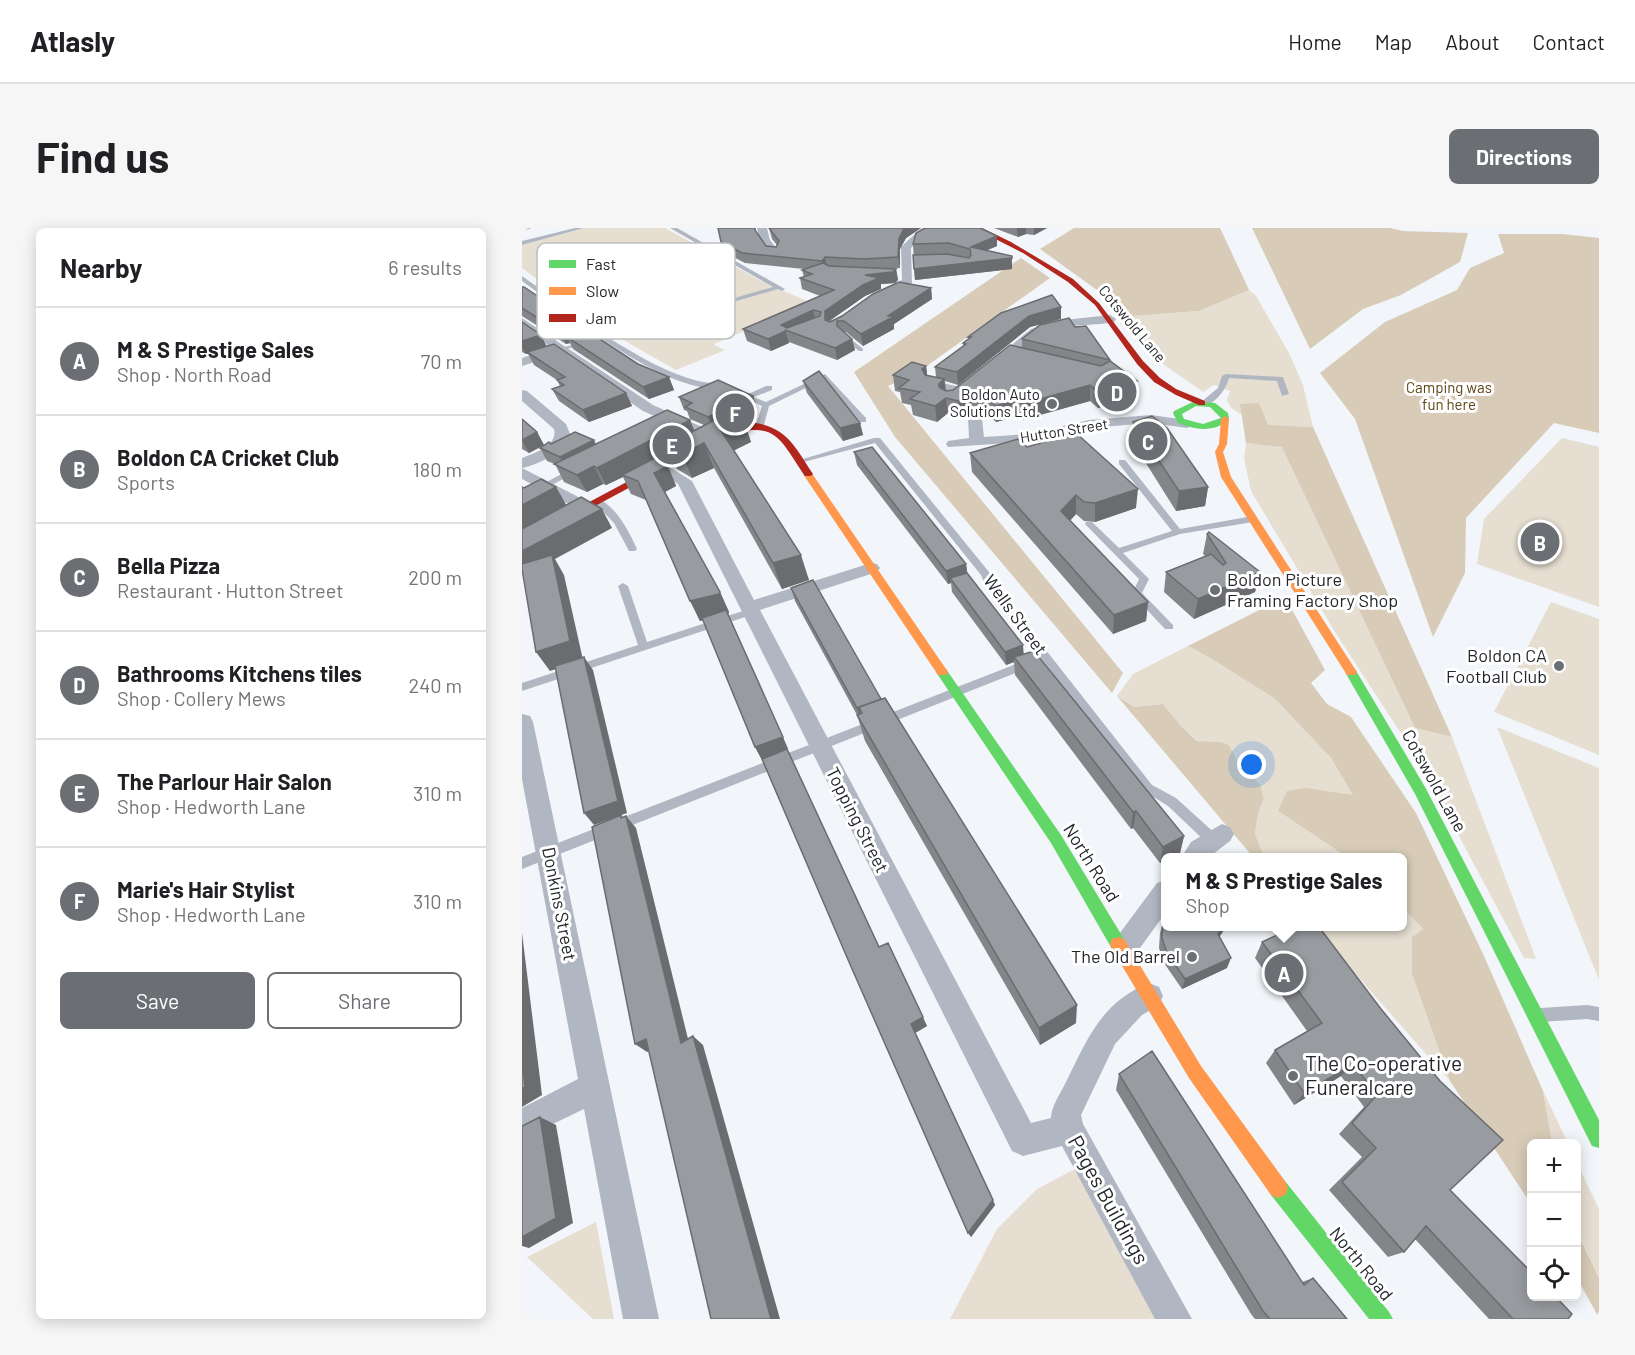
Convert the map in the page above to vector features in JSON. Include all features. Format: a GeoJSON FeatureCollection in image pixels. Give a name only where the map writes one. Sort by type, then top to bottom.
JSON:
{"type":"FeatureCollection","features":[{"type":"Feature","properties":{"kind":"street"},"geometry":{"type":"LineString","coordinates":[[522,229],[528,228]]}},
{"type":"Feature","properties":{"kind":"street"},"geometry":{"type":"LineString","coordinates":[[762,228],[775,247]]}},
{"type":"Feature","properties":{"kind":"street"},"geometry":{"type":"LineString","coordinates":[[887,306],[867,303],[905,283],[909,278],[902,274],[911,260],[901,247],[934,228]]}},
{"type":"Feature","properties":{"kind":"street","name":"Cotswold Lane"},"geometry":{"type":"LineString","coordinates":[[977,228],[1025,251],[1088,295],[1110,319],[1147,370],[1168,388],[1203,403],[1223,405],[1223,444],[1210,445]]}},
{"type":"Feature","properties":{"kind":"street"},"geometry":{"type":"LineString","coordinates":[[949,400],[1035,332],[1050,327],[1110,319]]}},
{"type":"Feature","properties":{"kind":"street"},"geometry":{"type":"LineString","coordinates":[[522,322],[537,333]]}},
{"type":"Feature","properties":{"kind":"street"},"geometry":{"type":"LineString","coordinates":[[545,339],[671,423],[716,438]]}},
{"type":"Feature","properties":{"kind":"street"},"geometry":{"type":"LineString","coordinates":[[522,362],[560,350]]}},
{"type":"Feature","properties":{"kind":"street"},"geometry":{"type":"LineString","coordinates":[[1007,354],[1030,359]]}},
{"type":"Feature","properties":{"kind":"street"},"geometry":{"type":"LineString","coordinates":[[933,385],[970,384]]}},
{"type":"Feature","properties":{"kind":"street","name":"Cotswold Lane"},"geometry":{"type":"LineString","coordinates":[[1168,388],[1179,409],[1178,417],[1189,424],[1210,445],[1226,477],[1332,640],[1420,791],[1599,1139]]}},
{"type":"Feature","properties":{"kind":"street"},"geometry":{"type":"LineString","coordinates":[[522,394],[564,432],[556,446],[522,464]]}},
{"type":"Feature","properties":{"kind":"street"},"geometry":{"type":"LineString","coordinates":[[1179,409],[1189,404],[1203,403]]}},
{"type":"Feature","properties":{"kind":"street"},"geometry":{"type":"LineString","coordinates":[[1189,424],[1211,426],[1223,405]]}},
{"type":"Feature","properties":{"kind":"street","name":"Hutton Street"},"geometry":{"type":"LineString","coordinates":[[1151,419],[1179,409]]}},
{"type":"Feature","properties":{"kind":"street"},"geometry":{"type":"LineString","coordinates":[[975,418],[977,442]]}},
{"type":"Feature","properties":{"kind":"street","name":"Hutton Street"},"geometry":{"type":"LineString","coordinates":[[953,444],[1027,438],[1089,424],[1151,419],[1189,424]]}},
{"type":"Feature","properties":{"kind":"street"},"geometry":{"type":"LineString","coordinates":[[522,542],[716,438],[737,428],[765,426]]}},
{"type":"Feature","properties":{"kind":"street","name":"North Road"},"geometry":{"type":"LineString","coordinates":[[765,426],[779,432],[800,460],[1056,840],[1123,950],[1171,1035],[1220,1108],[1287,1201],[1382,1319]]}},
{"type":"Feature","properties":{"kind":"street","name":"Topping Street"},"geometry":{"type":"LineString","coordinates":[[661,467],[684,481],[724,555],[749,610],[1023,1140],[1069,1129]]}},
{"type":"Feature","properties":{"kind":"street"},"geometry":{"type":"LineString","coordinates":[[522,473],[546,486],[592,504]]}},
{"type":"Feature","properties":{"kind":"street"},"geometry":{"type":"LineString","coordinates":[[749,610],[872,568]]}},
{"type":"Feature","properties":{"kind":"street","name":"Donkins Street"},"geometry":{"type":"LineString","coordinates":[[522,722],[641,1319]]}},
{"type":"Feature","properties":{"kind":"street"},"geometry":{"type":"LineString","coordinates":[[1197,853],[1218,837]]}},
{"type":"Feature","properties":{"kind":"street"},"geometry":{"type":"LineString","coordinates":[[1123,950],[1161,898]]}},
{"type":"Feature","properties":{"kind":"street","name":"Pages Buildings"},"geometry":{"type":"LineString","coordinates":[[1149,996],[1132,1005],[1105,1034],[1066,1114],[1069,1129],[1174,1319]]}},
{"type":"Feature","properties":{"kind":"street"},"geometry":{"type":"LineString","coordinates":[[522,1124],[595,1087]]}},
{"type":"Feature","properties":{"kind":"lane"},"geometry":{"type":"LineString","coordinates":[[522,243],[581,228]]}},
{"type":"Feature","properties":{"kind":"lane"},"geometry":{"type":"LineString","coordinates":[[673,228],[700,243]]}},
{"type":"Feature","properties":{"kind":"lane"},"geometry":{"type":"LineString","coordinates":[[735,263],[782,289],[735,301]]}},
{"type":"Feature","properties":{"kind":"lane"},"geometry":{"type":"LineString","coordinates":[[522,278],[537,290]]}},
{"type":"Feature","properties":{"kind":"lane"},"geometry":{"type":"LineString","coordinates":[[530,294],[537,291]]}},
{"type":"Feature","properties":{"kind":"lane"},"geometry":{"type":"LineString","coordinates":[[841,329],[861,350]]}},
{"type":"Feature","properties":{"kind":"lane"},"geometry":{"type":"LineString","coordinates":[[560,350],[595,339]]}},
{"type":"Feature","properties":{"kind":"lane"},"geometry":{"type":"LineString","coordinates":[[609,339],[659,368],[695,383],[727,388],[766,405]]}},
{"type":"Feature","properties":{"kind":"lane"},"geometry":{"type":"LineString","coordinates":[[766,405],[825,376],[863,420]]}},
{"type":"Feature","properties":{"kind":"lane"},"geometry":{"type":"LineString","coordinates":[[1223,405],[1226,376],[1280,379],[1285,394]]}},
{"type":"Feature","properties":{"kind":"lane"},"geometry":{"type":"LineString","coordinates":[[748,397],[769,388]]}},
{"type":"Feature","properties":{"kind":"lane"},"geometry":{"type":"LineString","coordinates":[[765,426],[766,405]]}},
{"type":"Feature","properties":{"kind":"lane","name":"Wells Street"},"geometry":{"type":"LineString","coordinates":[[800,460],[877,440],[986,574],[989,585],[1148,788],[1172,802],[1218,837]]}},
{"type":"Feature","properties":{"kind":"lane"},"geometry":{"type":"LineString","coordinates":[[1122,462],[1178,532]]}},
{"type":"Feature","properties":{"kind":"lane"},"geometry":{"type":"LineString","coordinates":[[522,498],[581,467]]}},
{"type":"Feature","properties":{"kind":"lane"},"geometry":{"type":"LineString","coordinates":[[592,504],[611,510],[619,520],[632,549]]}},
{"type":"Feature","properties":{"kind":"lane"},"geometry":{"type":"LineString","coordinates":[[1117,552],[1178,532],[1253,519]]}},
{"type":"Feature","properties":{"kind":"lane"},"geometry":{"type":"LineString","coordinates":[[1089,524],[1144,579],[1137,594],[1169,627]]}},
{"type":"Feature","properties":{"kind":"lane"},"geometry":{"type":"LineString","coordinates":[[623,586],[644,647]]}},
{"type":"Feature","properties":{"kind":"lane"},"geometry":{"type":"LineString","coordinates":[[522,687],[749,610]]}},
{"type":"Feature","properties":{"kind":"lane"},"geometry":{"type":"LineString","coordinates":[[522,863],[1045,657]]}},
{"type":"Feature","properties":{"kind":"lane"},"geometry":{"type":"LineString","coordinates":[[1536,1015],[1578,1012],[1599,1014]]}},
{"type":"Feature","properties":{"kind":"shaded area"},"geometry":{"type":"Polygon","coordinates":[[[585,228],[665,228],[692,243],[537,243],[537,279],[522,268],[522,245],[585,228]]]}},
{"type":"Feature","properties":{"kind":"shaded area"},"geometry":{"type":"Polygon","coordinates":[[[735,266],[769,285],[812,303],[735,335],[735,266]]]}},
{"type":"Feature","properties":{"kind":"shaded area"},"geometry":{"type":"Polygon","coordinates":[[[1249,290],[1256,296],[1289,353],[1303,385],[1313,427],[1267,425],[1241,405],[1242,415],[1231,408],[1227,400],[1230,391],[1214,385],[1203,392],[1156,359],[1141,341],[1133,316],[1199,311],[1249,290]]]}},
{"type":"Feature","properties":{"kind":"shaded area"},"geometry":{"type":"Polygon","coordinates":[[[622,339],[726,339],[714,345],[725,350],[676,370],[622,339]]]}},
{"type":"Feature","properties":{"kind":"shaded area"},"geometry":{"type":"Polygon","coordinates":[[[1562,438],[1599,447],[1599,607],[1477,564],[1484,519],[1562,438]]]}},
{"type":"Feature","properties":{"kind":"shaded area"},"geometry":{"type":"Polygon","coordinates":[[[1246,443],[1282,446],[1415,728],[1452,737],[1536,959],[1524,958],[1419,761],[1335,632],[1251,491],[1244,458],[1246,443]]]}},
{"type":"Feature","properties":{"kind":"shaded area","name":"Boldon CA Football Club"},"geometry":{"type":"Polygon","coordinates":[[[1551,602],[1599,619],[1599,755],[1494,712],[1551,602]]]}},
{"type":"Feature","properties":{"kind":"shaded area"},"geometry":{"type":"Polygon","coordinates":[[[1188,646],[1275,699],[1331,758],[1354,796],[1326,791],[1278,811],[1341,853],[1262,853],[1255,834],[1258,813],[1264,799],[1260,784],[1242,769],[1229,745],[1221,742],[1198,741],[1181,726],[1163,704],[1134,707],[1117,696],[1133,674],[1188,646]]]}},
{"type":"Feature","properties":{"kind":"shaded area"},"geometry":{"type":"Polygon","coordinates":[[[1497,727],[1599,768],[1599,980],[1497,727]]]}},
{"type":"Feature","properties":{"kind":"shaded area"},"geometry":{"type":"Polygon","coordinates":[[[1407,912],[1423,929],[1412,937],[1412,974],[1450,1081],[1318,931],[1407,931],[1407,912]]]}},
{"type":"Feature","properties":{"kind":"shaded area"},"geometry":{"type":"Polygon","coordinates":[[[1543,1091],[1566,1139],[1551,1139],[1543,1091]]]}},
{"type":"Feature","properties":{"kind":"shaded area"},"geometry":{"type":"Polygon","coordinates":[[[1077,1168],[1162,1319],[950,1319],[997,1229],[1037,1189],[1077,1168]]]}},
{"type":"Feature","properties":{"kind":"shaded area"},"geometry":{"type":"Polygon","coordinates":[[[1581,1171],[1599,1209],[1599,1278],[1581,1238],[1581,1171]]]}},
{"type":"Feature","properties":{"kind":"shaded area"},"geometry":{"type":"Polygon","coordinates":[[[596,1222],[614,1319],[593,1319],[527,1257],[596,1222]]]}},
{"type":"Feature","properties":{"kind":"green space"},"geometry":{"type":"Polygon","coordinates":[[[1074,228],[1220,228],[1249,290],[1199,311],[1133,316],[1040,249],[1074,228]]]}},
{"type":"Feature","properties":{"kind":"green space"},"geometry":{"type":"Polygon","coordinates":[[[1252,228],[1390,228],[1403,231],[1468,233],[1460,262],[1401,295],[1363,309],[1310,349],[1252,228]]]}},
{"type":"Feature","properties":{"kind":"green space","name":"Camping was fun here"},"geometry":{"type":"Polygon","coordinates":[[[1498,234],[1563,234],[1599,238],[1599,433],[1554,423],[1466,518],[1465,573],[1433,637],[1355,419],[1320,373],[1385,322],[1457,290],[1470,268],[1504,253],[1498,234]]]}},
{"type":"Feature","properties":{"kind":"green space"},"geometry":{"type":"Polygon","coordinates":[[[1021,258],[1050,278],[917,373],[888,386],[1123,673],[1112,693],[895,437],[854,372],[1021,258]]]}},
{"type":"Feature","properties":{"kind":"green space"},"geometry":{"type":"Polygon","coordinates":[[[1259,403],[1268,425],[1313,427],[1452,737],[1415,728],[1282,447],[1246,443],[1240,404],[1259,403]]]}},
{"type":"Feature","properties":{"kind":"green space"},"geometry":{"type":"Polygon","coordinates":[[[1285,597],[1325,670],[1311,683],[1327,704],[1351,717],[1416,813],[1484,956],[1543,1091],[1551,1139],[1527,1139],[1527,1198],[1450,1081],[1412,974],[1412,937],[1423,929],[1407,912],[1407,853],[1341,853],[1278,811],[1287,791],[1306,788],[1353,795],[1331,758],[1275,699],[1188,646],[1285,597]]]}},
{"type":"Feature","properties":{"kind":"green space"},"geometry":{"type":"Polygon","coordinates":[[[1117,696],[1134,707],[1163,704],[1197,741],[1221,742],[1229,745],[1242,769],[1260,784],[1264,799],[1258,813],[1255,834],[1262,853],[1250,853],[1117,696]]]}},
{"type":"Feature","properties":{"kind":"green space"},"geometry":{"type":"Polygon","coordinates":[[[1581,1240],[1599,1278],[1599,1318],[1581,1285],[1581,1240]]]}},
{"type":"Feature","properties":{"kind":"building"},"geometry":{"type":"Polygon","coordinates":[[[718,228],[755,228],[766,246],[776,247],[779,241],[769,228],[904,228],[899,239],[898,257],[864,259],[825,257],[822,261],[742,253],[735,249],[735,243],[721,242],[718,228]]]}},
{"type":"Feature","properties":{"kind":"building"},"geometry":{"type":"Polygon","coordinates":[[[925,228],[980,228],[997,236],[971,247],[1012,256],[1012,258],[914,269],[913,255],[947,254],[969,258],[971,255],[970,249],[949,243],[913,244],[916,233],[925,228]]]}},
{"type":"Feature","properties":{"kind":"building"},"geometry":{"type":"Polygon","coordinates":[[[823,263],[829,266],[896,269],[893,272],[865,275],[879,278],[863,285],[825,311],[825,320],[830,322],[873,294],[899,282],[931,288],[888,316],[893,317],[861,334],[844,321],[837,321],[837,326],[852,339],[835,348],[785,330],[768,339],[743,329],[834,290],[800,278],[812,274],[802,270],[823,263]],[[813,310],[781,325],[787,328],[820,316],[821,312],[813,310]]]}},
{"type":"Feature","properties":{"kind":"building"},"geometry":{"type":"Polygon","coordinates":[[[522,287],[524,287],[537,296],[537,317],[522,308],[522,287]]]}},
{"type":"Feature","properties":{"kind":"building"},"geometry":{"type":"Polygon","coordinates":[[[1052,295],[1061,307],[1029,316],[957,372],[935,367],[966,344],[963,343],[971,337],[968,337],[1001,313],[1052,295]]]}},
{"type":"Feature","properties":{"kind":"building"},"geometry":{"type":"Polygon","coordinates":[[[1069,318],[1075,327],[1086,326],[1110,360],[1022,339],[1040,325],[1069,318]]]}},
{"type":"Feature","properties":{"kind":"building"},"geometry":{"type":"Polygon","coordinates":[[[522,322],[537,332],[537,336],[522,341],[522,322]]]}},
{"type":"Feature","properties":{"kind":"building"},"geometry":{"type":"Polygon","coordinates":[[[570,339],[600,339],[638,364],[669,377],[643,387],[570,339]]]}},
{"type":"Feature","properties":{"kind":"building"},"geometry":{"type":"Polygon","coordinates":[[[554,344],[626,393],[583,410],[552,389],[564,385],[557,380],[565,377],[527,352],[554,344]]]}},
{"type":"Feature","properties":{"kind":"building"},"geometry":{"type":"Polygon","coordinates":[[[1010,345],[1101,366],[1110,361],[1137,381],[1098,392],[1090,385],[1022,404],[1017,400],[995,406],[983,395],[970,392],[958,401],[946,398],[935,406],[910,399],[920,392],[899,388],[909,380],[893,375],[912,362],[926,366],[922,369],[925,375],[944,379],[939,387],[946,391],[953,390],[1010,345]]]}},
{"type":"Feature","properties":{"kind":"building"},"geometry":{"type":"Polygon","coordinates":[[[819,371],[860,423],[840,428],[803,381],[819,371]]]}},
{"type":"Feature","properties":{"kind":"building"},"geometry":{"type":"Polygon","coordinates":[[[718,380],[753,396],[708,417],[685,407],[692,403],[679,397],[718,380]]]}},
{"type":"Feature","properties":{"kind":"building"},"geometry":{"type":"Polygon","coordinates":[[[667,410],[690,420],[597,468],[594,466],[577,475],[554,464],[667,410]]]}},
{"type":"Feature","properties":{"kind":"building"},"geometry":{"type":"Polygon","coordinates":[[[731,413],[743,417],[720,429],[801,555],[773,563],[704,443],[682,454],[667,445],[731,413]]]}},
{"type":"Feature","properties":{"kind":"building"},"geometry":{"type":"Polygon","coordinates":[[[1152,416],[1167,428],[1208,487],[1179,491],[1133,422],[1152,416]]]}},
{"type":"Feature","properties":{"kind":"building"},"geometry":{"type":"Polygon","coordinates":[[[522,419],[537,432],[522,440],[522,419]]]}},
{"type":"Feature","properties":{"kind":"building"},"geometry":{"type":"Polygon","coordinates":[[[575,432],[594,440],[560,457],[540,448],[549,442],[551,444],[575,432]]]}},
{"type":"Feature","properties":{"kind":"building"},"geometry":{"type":"Polygon","coordinates":[[[1076,433],[1138,489],[1095,503],[1084,502],[1076,495],[1061,511],[1148,602],[1114,615],[970,453],[1018,439],[1027,447],[1076,433]]]}},
{"type":"Feature","properties":{"kind":"building"},"geometry":{"type":"Polygon","coordinates":[[[872,447],[966,564],[946,571],[854,452],[872,447]]]}},
{"type":"Feature","properties":{"kind":"building"},"geometry":{"type":"Polygon","coordinates":[[[655,458],[668,466],[654,473],[720,592],[719,594],[690,601],[638,481],[622,475],[655,458]]]}},
{"type":"Feature","properties":{"kind":"building"},"geometry":{"type":"Polygon","coordinates":[[[541,479],[556,487],[522,505],[522,487],[541,479]]]}},
{"type":"Feature","properties":{"kind":"building"},"geometry":{"type":"Polygon","coordinates":[[[581,497],[602,509],[522,551],[522,529],[581,497]]]}},
{"type":"Feature","properties":{"kind":"building"},"geometry":{"type":"Polygon","coordinates":[[[1209,532],[1260,572],[1198,599],[1166,572],[1211,554],[1223,565],[1226,563],[1207,534],[1209,532]]]}},
{"type":"Feature","properties":{"kind":"building"},"geometry":{"type":"Polygon","coordinates":[[[552,555],[570,641],[536,652],[522,564],[552,555]]]}},
{"type":"Feature","properties":{"kind":"building"},"geometry":{"type":"Polygon","coordinates":[[[967,573],[1023,645],[1005,652],[950,578],[967,573]]]}},
{"type":"Feature","properties":{"kind":"building"},"geometry":{"type":"Polygon","coordinates":[[[813,580],[881,699],[857,708],[791,588],[813,580]]]}},
{"type":"Feature","properties":{"kind":"building"},"geometry":{"type":"Polygon","coordinates":[[[726,610],[783,737],[755,747],[702,618],[726,610]]]}},
{"type":"Feature","properties":{"kind":"building"},"geometry":{"type":"Polygon","coordinates":[[[1034,651],[1184,836],[1163,847],[1136,811],[1133,812],[1014,657],[1034,651]]]}},
{"type":"Feature","properties":{"kind":"building"},"geometry":{"type":"Polygon","coordinates":[[[584,657],[618,801],[584,813],[555,666],[584,657]]]}},
{"type":"Feature","properties":{"kind":"building"},"geometry":{"type":"Polygon","coordinates":[[[885,698],[1077,1005],[1039,1028],[857,715],[862,713],[859,707],[885,698]]]}},
{"type":"Feature","properties":{"kind":"building"},"geometry":{"type":"Polygon","coordinates":[[[787,749],[879,947],[888,943],[923,1017],[911,1024],[993,1200],[968,1233],[762,759],[787,749]]]}},
{"type":"Feature","properties":{"kind":"building"},"geometry":{"type":"Polygon","coordinates":[[[621,815],[621,818],[626,816],[681,1043],[693,1036],[771,1319],[711,1319],[646,1039],[635,1044],[592,827],[621,815]]]}},
{"type":"Feature","properties":{"kind":"building","name":"The Old Barrel"},"geometry":{"type":"Polygon","coordinates":[[[1162,931],[1220,931],[1218,934],[1231,958],[1185,979],[1167,953],[1162,938],[1162,931]]]}},
{"type":"Feature","properties":{"kind":"building"},"geometry":{"type":"Polygon","coordinates":[[[1285,931],[1322,931],[1381,1009],[1440,1081],[1503,1140],[1450,1190],[1527,1268],[1527,1301],[1560,1301],[1572,1314],[1568,1319],[1513,1319],[1426,1226],[1404,1252],[1342,1182],[1376,1148],[1352,1123],[1377,1095],[1353,1064],[1304,1093],[1275,1050],[1322,1023],[1262,942],[1285,931]]]}},
{"type":"Feature","properties":{"kind":"building"},"geometry":{"type":"Polygon","coordinates":[[[1152,1051],[1304,1285],[1313,1278],[1347,1319],[1270,1319],[1263,1311],[1119,1074],[1152,1051]]]}},
{"type":"Feature","properties":{"kind":"building"},"geometry":{"type":"Polygon","coordinates":[[[522,1058],[525,1087],[522,1089],[522,1058]]]}},
{"type":"Feature","properties":{"kind":"building"},"geometry":{"type":"Polygon","coordinates":[[[540,1117],[556,1218],[522,1237],[522,1126],[540,1117]]]}},
{"type":"Feature","properties":{"kind":"traffic: fast"},"geometry":{"type":"LineString","coordinates":[[1195,403],[1212,405],[1225,415],[1225,419],[1220,423],[1203,427],[1181,421],[1177,413],[1195,403]]}},
{"type":"Feature","properties":{"kind":"traffic: fast"},"geometry":{"type":"LineString","coordinates":[[942,672],[1056,839],[1118,944]]}},
{"type":"Feature","properties":{"kind":"traffic: fast"},"geometry":{"type":"LineString","coordinates":[[1351,672],[1420,791],[1599,1139]]}},
{"type":"Feature","properties":{"kind":"traffic: fast"},"geometry":{"type":"LineString","coordinates":[[1278,1188],[1382,1319]]}},
{"type":"Feature","properties":{"kind":"traffic: slow"},"geometry":{"type":"LineString","coordinates":[[1225,419],[1223,444],[1219,452],[1226,477],[1351,672]]}},
{"type":"Feature","properties":{"kind":"traffic: slow"},"geometry":{"type":"LineString","coordinates":[[808,474],[942,672]]}},
{"type":"Feature","properties":{"kind":"traffic: slow"},"geometry":{"type":"LineString","coordinates":[[1118,944],[1195,1072],[1278,1188]]}},
{"type":"Feature","properties":{"kind":"traffic: jam"},"geometry":{"type":"LineString","coordinates":[[522,229],[528,228]]}},
{"type":"Feature","properties":{"kind":"traffic: jam"},"geometry":{"type":"LineString","coordinates":[[977,228],[1025,251],[1070,280],[1097,304],[1148,372],[1162,384],[1202,403]]}},
{"type":"Feature","properties":{"kind":"traffic: jam"},"geometry":{"type":"LineString","coordinates":[[522,542],[725,433],[742,428],[756,426],[776,432],[784,439],[808,474]]}},
{"type":"Feature","properties":{"kind":"place","name":"Bathrooms Kitchens tiles"},"geometry":{"type":"Point","coordinates":[1117,392]}},
{"type":"Feature","properties":{"kind":"place","name":"Boldon Auto Solutions Ltd."},"geometry":{"type":"Point","coordinates":[1052,404]}},
{"type":"Feature","properties":{"kind":"place","name":"Marie's Hair Stylist"},"geometry":{"type":"Point","coordinates":[735,413]}},
{"type":"Feature","properties":{"kind":"place","name":"Bella Pizza"},"geometry":{"type":"Point","coordinates":[1148,441]}},
{"type":"Feature","properties":{"kind":"place","name":"The Parlour Hair Salon"},"geometry":{"type":"Point","coordinates":[672,445]}},
{"type":"Feature","properties":{"kind":"place","name":"Boldon CA Cricket Club"},"geometry":{"type":"Point","coordinates":[1540,542]}},
{"type":"Feature","properties":{"kind":"place","name":"Boldon Picture Framing Factory Shop"},"geometry":{"type":"Point","coordinates":[1215,590]}},
{"type":"Feature","properties":{"kind":"place","name":"Boldon CA Football Club"},"geometry":{"type":"Point","coordinates":[1559,666]}},
{"type":"Feature","properties":{"kind":"place","name":"The Old Barrel"},"geometry":{"type":"Point","coordinates":[1192,957]}},
{"type":"Feature","properties":{"kind":"place","name":"M & S Prestige Sales"},"geometry":{"type":"Point","coordinates":[1284,973]}},
{"type":"Feature","properties":{"kind":"place","name":"The Co-operative Funeralcare"},"geometry":{"type":"Point","coordinates":[1293,1076]}}]}
